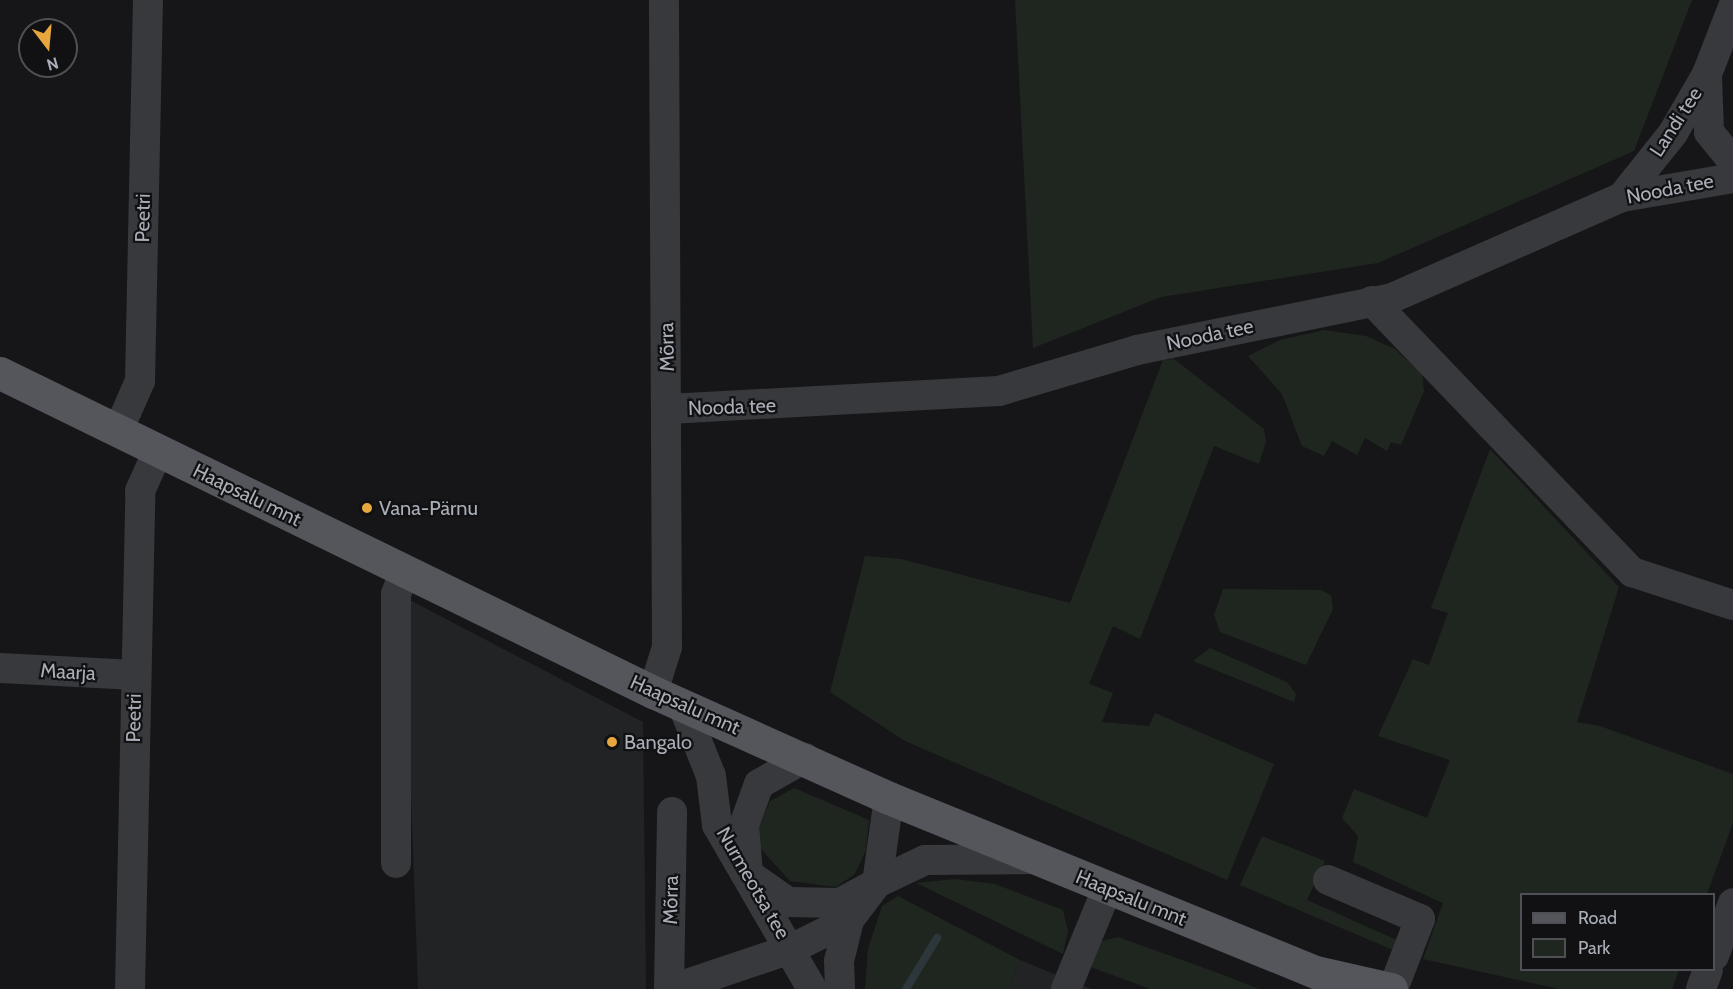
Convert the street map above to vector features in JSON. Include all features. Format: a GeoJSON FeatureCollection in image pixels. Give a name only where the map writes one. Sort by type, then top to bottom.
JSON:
{"type":"FeatureCollection","features":[{"type":"Feature","properties":{"kind":"main road","name":"Haapsalu mnt"},"geometry":{"type":"LineString","coordinates":[[0,373],[404,573],[683,706],[805,758],[889,798],[1107,889],[1316,972],[1392,989]]}},
{"type":"Feature","properties":{"kind":"main road"},"geometry":{"type":"LineString","coordinates":[[1316,972],[1347,989]]}},
{"type":"Feature","properties":{"kind":"street","name":"Peetri"},"geometry":{"type":"LineString","coordinates":[[118,431],[140,381],[148,0]]}},
{"type":"Feature","properties":{"kind":"street","name":"Mõrra"},"geometry":{"type":"LineString","coordinates":[[653,692],[667,647],[668,410],[664,0]]}},
{"type":"Feature","properties":{"kind":"street","name":"Landi tee"},"geometry":{"type":"LineString","coordinates":[[1622,196],[1673,133],[1707,74],[1733,7]]}},
{"type":"Feature","properties":{"kind":"street","name":"Landi tee"},"geometry":{"type":"LineString","coordinates":[[1707,74],[1709,132],[1733,162]]}},
{"type":"Feature","properties":{"kind":"street","name":"Nooda tee"},"geometry":{"type":"LineString","coordinates":[[668,410],[999,391],[1137,350],[1392,298],[1622,196],[1733,178]]}},
{"type":"Feature","properties":{"kind":"street"},"geometry":{"type":"LineString","coordinates":[[1372,301],[1632,572],[1733,605]]}},
{"type":"Feature","properties":{"kind":"street","name":"Peetri"},"geometry":{"type":"LineString","coordinates":[[130,989],[140,491],[158,451]]}},
{"type":"Feature","properties":{"kind":"street"},"geometry":{"type":"LineString","coordinates":[[396,863],[396,594],[404,573]]}},
{"type":"Feature","properties":{"kind":"street","name":"Maarja"},"geometry":{"type":"LineString","coordinates":[[0,668],[135,675]]}},
{"type":"Feature","properties":{"kind":"street","name":"Nurmeotsa tee"},"geometry":{"type":"LineString","coordinates":[[683,706],[711,776],[717,825],[748,874],[812,989]]}},
{"type":"Feature","properties":{"kind":"street"},"geometry":{"type":"LineString","coordinates":[[805,758],[759,784],[744,825],[748,874],[788,902],[840,903],[925,860],[1035,859]]}},
{"type":"Feature","properties":{"kind":"street"},"geometry":{"type":"LineString","coordinates":[[840,989],[839,961],[849,920],[877,883],[888,835],[889,798]]}},
{"type":"Feature","properties":{"kind":"street","name":"Mõrra"},"geometry":{"type":"LineString","coordinates":[[671,989],[672,812]]}},
{"type":"Feature","properties":{"kind":"street"},"geometry":{"type":"LineString","coordinates":[[1328,880],[1420,919],[1392,989]]}},
{"type":"Feature","properties":{"kind":"street"},"geometry":{"type":"LineString","coordinates":[[1066,989],[1107,889]]}},
{"type":"Feature","properties":{"kind":"street"},"geometry":{"type":"LineString","coordinates":[[1715,951],[1733,903]]}},
{"type":"Feature","properties":{"kind":"street"},"geometry":{"type":"LineString","coordinates":[[671,989],[791,949],[849,920]]}},
{"type":"Feature","properties":{"kind":"street"},"geometry":{"type":"LineString","coordinates":[[1701,989],[1707,971]]}},
{"type":"Feature","properties":{"kind":"shaded area"},"geometry":{"type":"Polygon","coordinates":[[[404,597],[643,722],[646,989],[418,989],[404,597]]]}},
{"type":"Feature","properties":{"kind":"shaded area"},"geometry":{"type":"Polygon","coordinates":[[[1020,960],[1092,989],[1009,989],[1020,960]]]}},
{"type":"Feature","properties":{"kind":"green space"},"geometry":{"type":"Polygon","coordinates":[[[1015,0],[1692,0],[1634,151],[1378,263],[1161,297],[1033,348],[1015,0]]]}},
{"type":"Feature","properties":{"kind":"green space"},"geometry":{"type":"Polygon","coordinates":[[[1324,330],[1366,336],[1395,349],[1422,374],[1424,391],[1401,445],[1391,442],[1387,451],[1365,438],[1357,455],[1332,441],[1324,456],[1302,446],[1282,394],[1248,356],[1280,340],[1324,330]]]}},
{"type":"Feature","properties":{"kind":"green space"},"geometry":{"type":"Polygon","coordinates":[[[1174,359],[1264,429],[1266,441],[1259,464],[1214,446],[1140,639],[1113,626],[1089,684],[1113,693],[1102,722],[1149,726],[1155,713],[1274,764],[1227,880],[905,741],[830,692],[865,556],[901,559],[1070,603],[1163,360],[1174,359]]]}},
{"type":"Feature","properties":{"kind":"green space"},"geometry":{"type":"Polygon","coordinates":[[[1490,449],[1619,587],[1577,722],[1600,726],[1733,774],[1733,823],[1707,893],[1520,893],[1520,971],[1679,971],[1672,989],[1559,989],[1423,959],[1443,903],[1353,862],[1358,836],[1342,818],[1354,789],[1427,818],[1450,760],[1378,736],[1413,659],[1429,665],[1448,613],[1431,608],[1490,449]]]}},
{"type":"Feature","properties":{"kind":"green space"},"geometry":{"type":"Polygon","coordinates":[[[1223,589],[1321,590],[1331,595],[1333,609],[1306,665],[1220,632],[1214,615],[1223,589]]]}},
{"type":"Feature","properties":{"kind":"green space"},"geometry":{"type":"Polygon","coordinates":[[[1210,648],[1287,682],[1296,694],[1294,702],[1193,661],[1210,648]]]}},
{"type":"Feature","properties":{"kind":"green space"},"geometry":{"type":"Polygon","coordinates":[[[794,788],[869,820],[866,850],[855,874],[836,887],[790,881],[760,848],[759,827],[770,801],[794,788]]]}},
{"type":"Feature","properties":{"kind":"green space"},"geometry":{"type":"Polygon","coordinates":[[[1262,836],[1325,861],[1307,900],[1397,940],[1393,950],[1240,885],[1262,836]]]}},
{"type":"Feature","properties":{"kind":"green space"},"geometry":{"type":"Polygon","coordinates":[[[955,879],[995,884],[1063,910],[1068,931],[1063,954],[916,883],[955,879]]]}},
{"type":"Feature","properties":{"kind":"green space"},"geometry":{"type":"Polygon","coordinates":[[[898,896],[1020,960],[1009,989],[865,989],[868,949],[882,906],[898,896]]]}},
{"type":"Feature","properties":{"kind":"green space"},"geometry":{"type":"Polygon","coordinates":[[[1118,937],[1259,989],[1150,989],[1088,966],[1102,941],[1118,937]]]}},
{"type":"Feature","properties":{"kind":"waterway"},"geometry":{"type":"LineString","coordinates":[[906,989],[937,938]]}},
{"type":"Feature","properties":{"kind":"place","name":"Vana-Pärnu"},"geometry":{"type":"Point","coordinates":[367,508]}},
{"type":"Feature","properties":{"kind":"place","name":"Bangalo"},"geometry":{"type":"Point","coordinates":[612,742]}}]}
